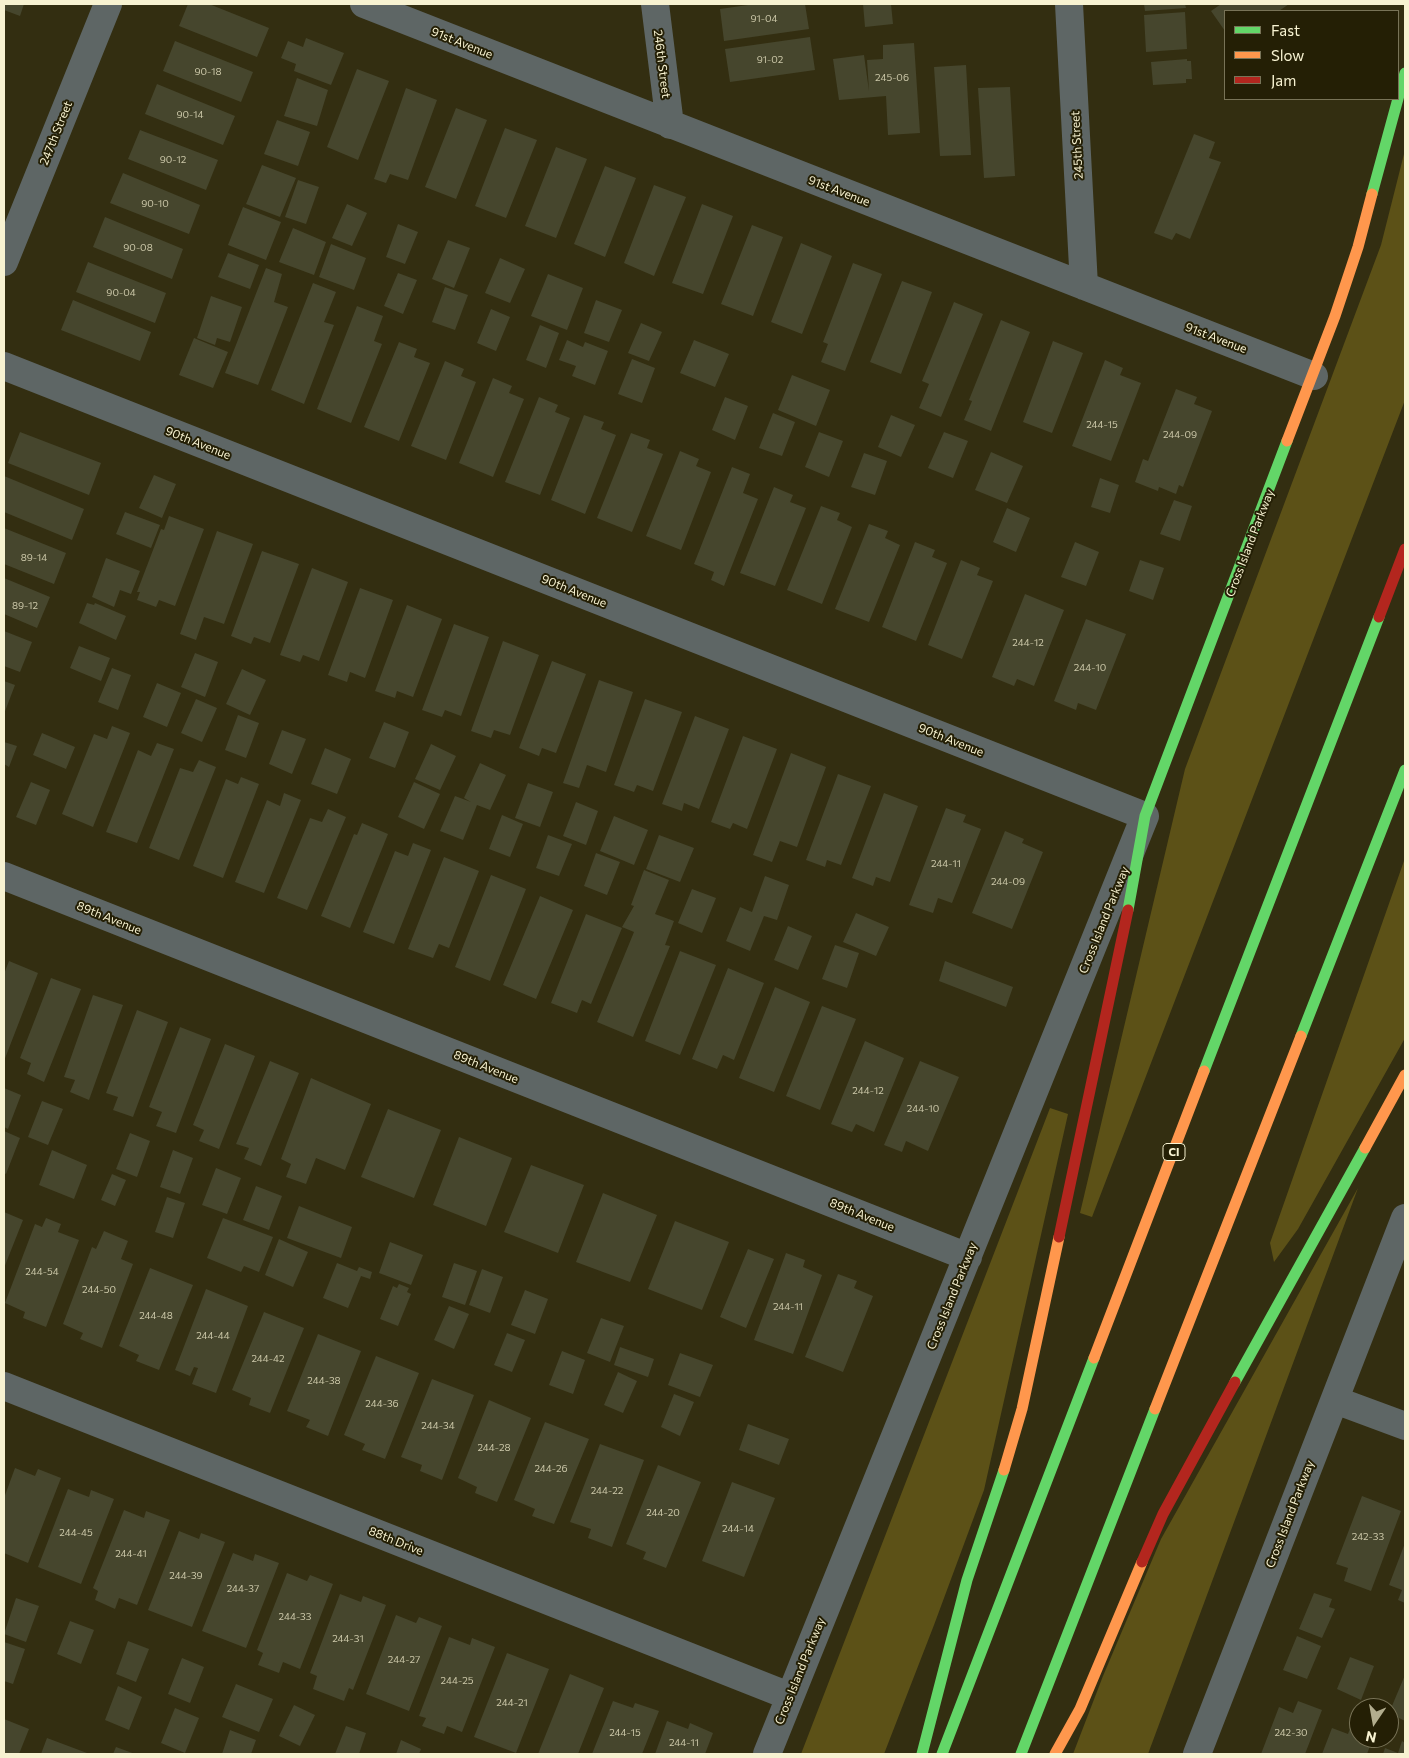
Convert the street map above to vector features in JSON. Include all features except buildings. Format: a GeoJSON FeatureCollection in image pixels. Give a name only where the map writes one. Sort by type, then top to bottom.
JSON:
{"type":"FeatureCollection","features":[{"type":"Feature","properties":{"kind":"main road","name":"Cross Island Parkway"},"geometry":{"type":"LineString","coordinates":[[1399,96],[1405,74]]}},
{"type":"Feature","properties":{"kind":"main road","name":"Cross Island Parkway"},"geometry":{"type":"LineString","coordinates":[[1146,816],[1314,376],[1358,247],[1398,100]]}},
{"type":"Feature","properties":{"kind":"main road","name":"CI"},"geometry":{"type":"LineString","coordinates":[[942,1754],[1405,549]]}},
{"type":"Feature","properties":{"kind":"main road"},"geometry":{"type":"LineString","coordinates":[[1021,1754],[1405,770]]}},
{"type":"Feature","properties":{"kind":"main road"},"geometry":{"type":"LineString","coordinates":[[922,1754],[967,1580],[1003,1473],[1026,1390],[1114,982],[1146,816]]}},
{"type":"Feature","properties":{"kind":"main road"},"geometry":{"type":"LineString","coordinates":[[1055,1754],[1080,1709],[1163,1514],[1405,1075]]}},
{"type":"Feature","properties":{"kind":"street","name":"247th Street"},"geometry":{"type":"LineString","coordinates":[[4,262],[108,4]]}},
{"type":"Feature","properties":{"kind":"street","name":"91st Avenue"},"geometry":{"type":"LineString","coordinates":[[364,4],[1314,376]]}},
{"type":"Feature","properties":{"kind":"street","name":"246th Street"},"geometry":{"type":"LineString","coordinates":[[655,4],[670,125]]}},
{"type":"Feature","properties":{"kind":"street","name":"245th Street"},"geometry":{"type":"LineString","coordinates":[[1069,4],[1084,286]]}},
{"type":"Feature","properties":{"kind":"street","name":"90th Avenue"},"geometry":{"type":"LineString","coordinates":[[4,366],[1146,816]]}},
{"type":"Feature","properties":{"kind":"street","name":"Cross Island Parkway"},"geometry":{"type":"LineString","coordinates":[[767,1754],[1146,816]]}},
{"type":"Feature","properties":{"kind":"street","name":"89th Avenue"},"geometry":{"type":"LineString","coordinates":[[4,876],[968,1257]]}},
{"type":"Feature","properties":{"kind":"street","name":"Cross Island Parkway"},"geometry":{"type":"LineString","coordinates":[[1197,1754],[1405,1218]]}},
{"type":"Feature","properties":{"kind":"street","name":"88th Drive"},"geometry":{"type":"LineString","coordinates":[[4,1386],[789,1696]]}},
{"type":"Feature","properties":{"kind":"street"},"geometry":{"type":"LineString","coordinates":[[1335,1400],[1405,1426]]}},
{"type":"Feature","properties":{"kind":"shaded area"},"geometry":{"type":"Polygon","coordinates":[[[1405,150],[1405,400],[1092,1217],[1080,1213],[1185,769],[1381,245],[1405,150]]]}},
{"type":"Feature","properties":{"kind":"shaded area"},"geometry":{"type":"Polygon","coordinates":[[[1405,858],[1405,1038],[1298,1229],[1274,1262],[1270,1243],[1405,858]]]}},
{"type":"Feature","properties":{"kind":"shaded area"},"geometry":{"type":"Polygon","coordinates":[[[1050,1108],[1068,1114],[984,1490],[934,1625],[884,1754],[801,1754],[1050,1108]]]}},
{"type":"Feature","properties":{"kind":"shaded area"},"geometry":{"type":"Polygon","coordinates":[[[1358,1188],[1148,1754],[1073,1754],[1103,1676],[1161,1539],[1358,1188]]]}},
{"type":"Feature","properties":{"kind":"traffic: fast"},"geometry":{"type":"LineString","coordinates":[[1399,95],[1405,73]]}},
{"type":"Feature","properties":{"kind":"traffic: fast"},"geometry":{"type":"LineString","coordinates":[[1372,194],[1398,100]]}},
{"type":"Feature","properties":{"kind":"traffic: fast"},"geometry":{"type":"LineString","coordinates":[[1145,816],[1287,441]]}},
{"type":"Feature","properties":{"kind":"traffic: fast"},"geometry":{"type":"LineString","coordinates":[[1204,1071],[1379,617]]}},
{"type":"Feature","properties":{"kind":"traffic: fast"},"geometry":{"type":"LineString","coordinates":[[1301,1036],[1405,770]]}},
{"type":"Feature","properties":{"kind":"traffic: fast"},"geometry":{"type":"LineString","coordinates":[[1128,910],[1145,816]]}},
{"type":"Feature","properties":{"kind":"traffic: fast"},"geometry":{"type":"LineString","coordinates":[[1235,1382],[1365,1148]]}},
{"type":"Feature","properties":{"kind":"traffic: fast"},"geometry":{"type":"LineString","coordinates":[[942,1754],[1094,1358]]}},
{"type":"Feature","properties":{"kind":"traffic: fast"},"geometry":{"type":"LineString","coordinates":[[1021,1754],[1155,1409]]}},
{"type":"Feature","properties":{"kind":"traffic: fast"},"geometry":{"type":"LineString","coordinates":[[922,1754],[967,1580],[1004,1470]]}},
{"type":"Feature","properties":{"kind":"traffic: slow"},"geometry":{"type":"LineString","coordinates":[[1287,441],[1335,316],[1358,247],[1372,194]]}},
{"type":"Feature","properties":{"kind":"traffic: slow"},"geometry":{"type":"LineString","coordinates":[[1155,1409],[1301,1036]]}},
{"type":"Feature","properties":{"kind":"traffic: slow"},"geometry":{"type":"LineString","coordinates":[[1094,1358],[1204,1071]]}},
{"type":"Feature","properties":{"kind":"traffic: slow"},"geometry":{"type":"LineString","coordinates":[[1365,1148],[1405,1075]]}},
{"type":"Feature","properties":{"kind":"traffic: slow"},"geometry":{"type":"LineString","coordinates":[[1004,1470],[1022,1409],[1059,1237]]}},
{"type":"Feature","properties":{"kind":"traffic: slow"},"geometry":{"type":"LineString","coordinates":[[1055,1754],[1080,1709],[1142,1562]]}},
{"type":"Feature","properties":{"kind":"traffic: jam"},"geometry":{"type":"LineString","coordinates":[[1379,617],[1405,549]]}},
{"type":"Feature","properties":{"kind":"traffic: jam"},"geometry":{"type":"LineString","coordinates":[[1059,1237],[1128,910]]}},
{"type":"Feature","properties":{"kind":"traffic: jam"},"geometry":{"type":"LineString","coordinates":[[1142,1562],[1163,1514],[1235,1382]]}}]}
